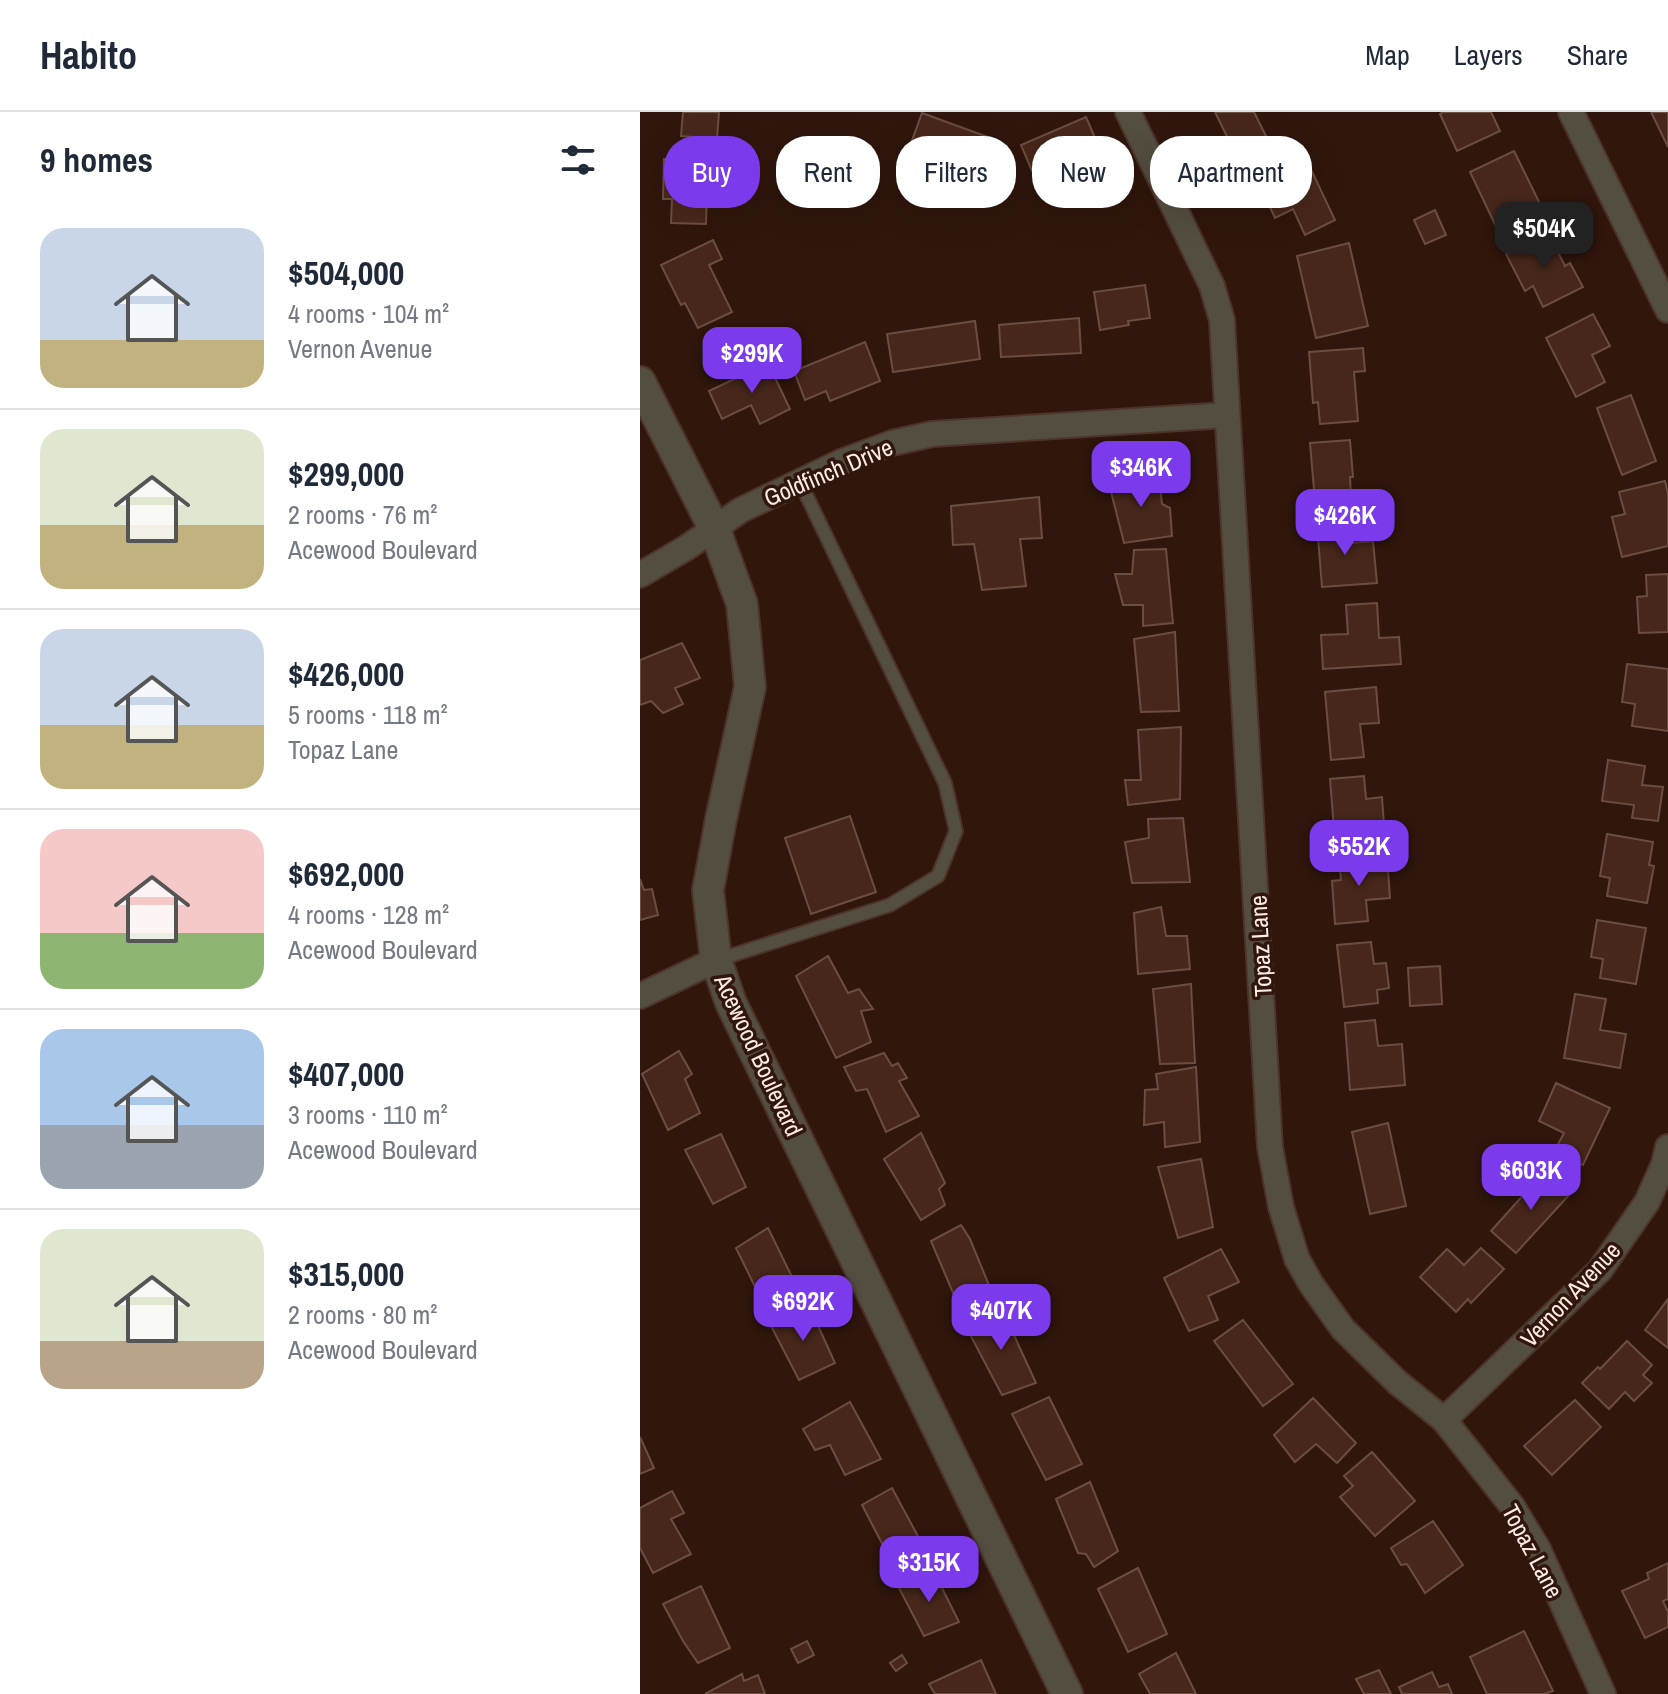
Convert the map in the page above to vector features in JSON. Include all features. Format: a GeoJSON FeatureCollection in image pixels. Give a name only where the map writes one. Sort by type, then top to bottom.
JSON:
{"type":"FeatureCollection","features":[{"type":"Feature","properties":{"kind":"street","name":"Topaz Lane"},"geometry":{"type":"LineString","coordinates":[[1128,112],[1212,286],[1222,320],[1270,1147],[1281,1207],[1297,1259],[1343,1329],[1397,1382],[1444,1420],[1512,1506],[1538,1549],[1603,1694]]}},
{"type":"Feature","properties":{"kind":"street"},"geometry":{"type":"LineString","coordinates":[[1571,112],[1668,310]]}},
{"type":"Feature","properties":{"kind":"street","name":"Acewood Boulevard"},"geometry":{"type":"LineString","coordinates":[[640,382],[715,530],[742,604],[750,687],[708,890],[716,960],[731,1003],[1067,1694]]}},
{"type":"Feature","properties":{"kind":"street","name":"Goldfinch Drive"},"geometry":{"type":"LineString","coordinates":[[640,575],[715,530],[741,510],[841,462],[892,443],[932,434],[1227,415]]}},
{"type":"Feature","properties":{"kind":"street"},"geometry":{"type":"LineString","coordinates":[[640,996],[716,960]]}},
{"type":"Feature","properties":{"kind":"street","name":"Vernon Avenue"},"geometry":{"type":"LineString","coordinates":[[1444,1420],[1600,1270],[1647,1202],[1668,1147]]}},
{"type":"Feature","properties":{"kind":"lane"},"geometry":{"type":"LineString","coordinates":[[716,960],[890,905],[938,876],[956,831],[945,783],[800,482]]}},
{"type":"Feature","properties":{"kind":"building"},"geometry":{"type":"Polygon","coordinates":[[[683,112],[719,112],[717,136],[681,136],[683,112]]]}},
{"type":"Feature","properties":{"kind":"building"},"geometry":{"type":"Polygon","coordinates":[[[1215,112],[1254,112],[1266,136],[1227,136],[1215,112]]]}},
{"type":"Feature","properties":{"kind":"building"},"geometry":{"type":"Polygon","coordinates":[[[1491,112],[1500,131],[1457,151],[1440,114],[1491,112]]]}},
{"type":"Feature","properties":{"kind":"building"},"geometry":{"type":"Polygon","coordinates":[[[1651,112],[1668,112],[1668,147],[1651,112]]]}},
{"type":"Feature","properties":{"kind":"building"},"geometry":{"type":"Polygon","coordinates":[[[922,113],[985,136],[914,136],[922,113]]]}},
{"type":"Feature","properties":{"kind":"building"},"geometry":{"type":"Polygon","coordinates":[[[1086,117],[1094,136],[1042,136],[1086,117]]]}},
{"type":"Feature","properties":{"kind":"building"},"geometry":{"type":"Polygon","coordinates":[[[1032,140],[1032,171],[1021,145],[1032,140]]]}},
{"type":"Feature","properties":{"kind":"building"},"geometry":{"type":"Polygon","coordinates":[[[1514,151],[1545,214],[1500,235],[1470,172],[1514,151]]]}},
{"type":"Feature","properties":{"kind":"building"},"geometry":{"type":"Polygon","coordinates":[[[1312,171],[1335,220],[1305,235],[1293,209],[1275,218],[1270,208],[1312,208],[1312,171]]]}},
{"type":"Feature","properties":{"kind":"building"},"geometry":{"type":"Polygon","coordinates":[[[672,208],[706,208],[706,224],[671,223],[672,208]]]}},
{"type":"Feature","properties":{"kind":"building"},"geometry":{"type":"Polygon","coordinates":[[[1435,210],[1446,235],[1425,244],[1414,220],[1435,210]]]}},
{"type":"Feature","properties":{"kind":"building"},"geometry":{"type":"Polygon","coordinates":[[[1548,232],[1565,266],[1570,263],[1583,287],[1543,307],[1533,286],[1525,291],[1506,254],[1548,232]]]}},
{"type":"Feature","properties":{"kind":"building"},"geometry":{"type":"Polygon","coordinates":[[[713,240],[722,259],[709,265],[732,312],[698,328],[685,303],[681,305],[661,265],[713,240]]]}},
{"type":"Feature","properties":{"kind":"building"},"geometry":{"type":"Polygon","coordinates":[[[1349,243],[1368,326],[1316,338],[1297,256],[1349,243]]]}},
{"type":"Feature","properties":{"kind":"building"},"geometry":{"type":"Polygon","coordinates":[[[1145,285],[1150,318],[1100,330],[1094,292],[1145,285]]]}},
{"type":"Feature","properties":{"kind":"building"},"geometry":{"type":"Polygon","coordinates":[[[1593,314],[1610,346],[1592,355],[1605,382],[1576,397],[1546,338],[1593,314]]]}},
{"type":"Feature","properties":{"kind":"building"},"geometry":{"type":"Polygon","coordinates":[[[1079,318],[1081,353],[1001,357],[999,325],[1079,318]]]}},
{"type":"Feature","properties":{"kind":"building"},"geometry":{"type":"Polygon","coordinates":[[[975,321],[980,359],[893,372],[887,334],[975,321]]]}},
{"type":"Feature","properties":{"kind":"building"},"geometry":{"type":"Polygon","coordinates":[[[865,342],[880,381],[830,401],[826,391],[805,400],[794,371],[865,342]]]}},
{"type":"Feature","properties":{"kind":"building"},"geometry":{"type":"Polygon","coordinates":[[[1363,348],[1365,371],[1354,372],[1358,421],[1320,424],[1318,402],[1313,403],[1309,352],[1363,348]]]}},
{"type":"Feature","properties":{"kind":"building"},"geometry":{"type":"Polygon","coordinates":[[[768,363],[790,409],[760,424],[751,405],[722,419],[709,391],[768,363]]]}},
{"type":"Feature","properties":{"kind":"building"},"geometry":{"type":"Polygon","coordinates":[[[1631,395],[1656,461],[1622,475],[1597,408],[1631,395]]]}},
{"type":"Feature","properties":{"kind":"building"},"geometry":{"type":"Polygon","coordinates":[[[1350,440],[1351,498],[1315,501],[1310,443],[1350,440]]]}},
{"type":"Feature","properties":{"kind":"building"},"geometry":{"type":"Polygon","coordinates":[[[1159,478],[1162,504],[1170,508],[1172,536],[1124,543],[1108,480],[1159,478]]]}},
{"type":"Feature","properties":{"kind":"building"},"geometry":{"type":"Polygon","coordinates":[[[1665,481],[1668,546],[1622,557],[1612,517],[1625,514],[1619,492],[1665,481]]]}},
{"type":"Feature","properties":{"kind":"building"},"geometry":{"type":"Polygon","coordinates":[[[1039,497],[1042,538],[1020,539],[1026,586],[982,590],[974,544],[953,545],[951,506],[1039,497]]]}},
{"type":"Feature","properties":{"kind":"building"},"geometry":{"type":"Polygon","coordinates":[[[1349,522],[1351,543],[1373,541],[1377,583],[1322,587],[1317,525],[1349,522]]]}},
{"type":"Feature","properties":{"kind":"building"},"geometry":{"type":"Polygon","coordinates":[[[1166,549],[1173,623],[1143,626],[1143,605],[1123,605],[1115,574],[1132,574],[1134,550],[1166,549]]]}},
{"type":"Feature","properties":{"kind":"building"},"geometry":{"type":"Polygon","coordinates":[[[1668,574],[1668,632],[1639,633],[1637,597],[1647,596],[1646,575],[1668,574]]]}},
{"type":"Feature","properties":{"kind":"building"},"geometry":{"type":"Polygon","coordinates":[[[1377,603],[1379,638],[1399,637],[1401,664],[1323,669],[1321,635],[1348,634],[1346,605],[1377,603]]]}},
{"type":"Feature","properties":{"kind":"building"},"geometry":{"type":"Polygon","coordinates":[[[1175,632],[1179,711],[1141,712],[1134,639],[1175,632]]]}},
{"type":"Feature","properties":{"kind":"building"},"geometry":{"type":"Polygon","coordinates":[[[682,643],[700,678],[675,688],[683,704],[663,713],[651,701],[640,705],[640,660],[682,643]]]}},
{"type":"Feature","properties":{"kind":"building"},"geometry":{"type":"Polygon","coordinates":[[[1627,664],[1668,669],[1668,731],[1632,726],[1635,704],[1622,702],[1627,664]]]}},
{"type":"Feature","properties":{"kind":"building"},"geometry":{"type":"Polygon","coordinates":[[[1376,687],[1379,723],[1360,724],[1364,757],[1331,760],[1325,692],[1376,687]]]}},
{"type":"Feature","properties":{"kind":"building"},"geometry":{"type":"Polygon","coordinates":[[[1181,727],[1180,799],[1128,805],[1125,780],[1141,780],[1138,730],[1181,727]]]}},
{"type":"Feature","properties":{"kind":"building"},"geometry":{"type":"Polygon","coordinates":[[[1608,760],[1645,766],[1642,785],[1663,787],[1658,821],[1632,818],[1634,805],[1602,801],[1608,760]]]}},
{"type":"Feature","properties":{"kind":"building"},"geometry":{"type":"Polygon","coordinates":[[[1364,776],[1366,799],[1382,797],[1384,825],[1368,826],[1369,839],[1335,841],[1330,779],[1364,776]]]}},
{"type":"Feature","properties":{"kind":"building"},"geometry":{"type":"Polygon","coordinates":[[[850,816],[876,892],[811,914],[785,838],[850,816]]]}},
{"type":"Feature","properties":{"kind":"building"},"geometry":{"type":"Polygon","coordinates":[[[1183,818],[1190,882],[1132,883],[1125,842],[1149,838],[1148,819],[1183,818]]]}},
{"type":"Feature","properties":{"kind":"building"},"geometry":{"type":"Polygon","coordinates":[[[1607,834],[1653,842],[1649,865],[1654,866],[1647,903],[1607,896],[1610,878],[1600,876],[1607,834]]]}},
{"type":"Feature","properties":{"kind":"building"},"geometry":{"type":"Polygon","coordinates":[[[1387,857],[1390,898],[1366,900],[1368,921],[1335,924],[1332,881],[1341,880],[1339,861],[1387,857]]]}},
{"type":"Feature","properties":{"kind":"building"},"geometry":{"type":"Polygon","coordinates":[[[640,879],[644,890],[652,889],[658,915],[640,920],[640,879]]]}},
{"type":"Feature","properties":{"kind":"building"},"geometry":{"type":"Polygon","coordinates":[[[1161,907],[1166,936],[1187,936],[1190,969],[1138,974],[1134,913],[1161,907]]]}},
{"type":"Feature","properties":{"kind":"building"},"geometry":{"type":"Polygon","coordinates":[[[1597,920],[1646,928],[1636,984],[1600,978],[1603,959],[1591,957],[1597,920]]]}},
{"type":"Feature","properties":{"kind":"building"},"geometry":{"type":"Polygon","coordinates":[[[1371,942],[1374,964],[1386,963],[1389,988],[1377,990],[1378,1003],[1344,1007],[1337,945],[1371,942]]]}},
{"type":"Feature","properties":{"kind":"building"},"geometry":{"type":"Polygon","coordinates":[[[828,956],[848,993],[859,989],[873,1009],[861,1011],[871,1042],[836,1058],[796,976],[828,956]]]}},
{"type":"Feature","properties":{"kind":"building"},"geometry":{"type":"Polygon","coordinates":[[[1440,966],[1442,1004],[1410,1006],[1408,968],[1440,966]]]}},
{"type":"Feature","properties":{"kind":"building"},"geometry":{"type":"Polygon","coordinates":[[[1191,984],[1195,1063],[1160,1064],[1153,989],[1191,984]]]}},
{"type":"Feature","properties":{"kind":"building"},"geometry":{"type":"Polygon","coordinates":[[[1575,994],[1606,999],[1600,1030],[1626,1034],[1620,1068],[1564,1058],[1575,994]]]}},
{"type":"Feature","properties":{"kind":"building"},"geometry":{"type":"Polygon","coordinates":[[[1375,1020],[1378,1046],[1402,1044],[1405,1085],[1350,1090],[1345,1023],[1375,1020]]]}},
{"type":"Feature","properties":{"kind":"building"},"geometry":{"type":"Polygon","coordinates":[[[679,1051],[692,1074],[685,1079],[700,1113],[668,1130],[642,1074],[679,1051]]]}},
{"type":"Feature","properties":{"kind":"building"},"geometry":{"type":"Polygon","coordinates":[[[884,1053],[892,1066],[898,1063],[907,1078],[899,1081],[919,1116],[886,1132],[867,1089],[856,1091],[844,1067],[884,1053]]]}},
{"type":"Feature","properties":{"kind":"building"},"geometry":{"type":"Polygon","coordinates":[[[1196,1067],[1200,1142],[1165,1147],[1164,1122],[1144,1125],[1145,1090],[1158,1089],[1156,1074],[1196,1067]]]}},
{"type":"Feature","properties":{"kind":"building"},"geometry":{"type":"Polygon","coordinates":[[[1556,1083],[1610,1108],[1583,1165],[1554,1152],[1564,1133],[1539,1121],[1556,1083]]]}},
{"type":"Feature","properties":{"kind":"building"},"geometry":{"type":"Polygon","coordinates":[[[1388,1123],[1406,1206],[1370,1214],[1352,1132],[1388,1123]]]}},
{"type":"Feature","properties":{"kind":"building"},"geometry":{"type":"Polygon","coordinates":[[[921,1133],[945,1183],[939,1189],[945,1205],[921,1220],[884,1159],[921,1133]]]}},
{"type":"Feature","properties":{"kind":"building"},"geometry":{"type":"Polygon","coordinates":[[[721,1134],[746,1187],[713,1204],[685,1150],[721,1134]]]}},
{"type":"Feature","properties":{"kind":"building"},"geometry":{"type":"Polygon","coordinates":[[[1201,1159],[1213,1227],[1178,1238],[1158,1167],[1201,1159]]]}},
{"type":"Feature","properties":{"kind":"building"},"geometry":{"type":"Polygon","coordinates":[[[1545,1171],[1570,1194],[1516,1253],[1491,1231],[1545,1171]]]}},
{"type":"Feature","properties":{"kind":"building"},"geometry":{"type":"Polygon","coordinates":[[[961,1225],[991,1290],[959,1307],[931,1241],[961,1225]]]}},
{"type":"Feature","properties":{"kind":"building"},"geometry":{"type":"Polygon","coordinates":[[[768,1228],[794,1281],[761,1299],[736,1248],[768,1228]]]}},
{"type":"Feature","properties":{"kind":"building"},"geometry":{"type":"Polygon","coordinates":[[[1481,1248],[1504,1269],[1471,1303],[1468,1299],[1456,1312],[1420,1277],[1447,1249],[1464,1265],[1481,1248]]]}},
{"type":"Feature","properties":{"kind":"building"},"geometry":{"type":"Polygon","coordinates":[[[1221,1249],[1239,1282],[1208,1296],[1218,1320],[1189,1331],[1164,1278],[1221,1249]]]}},
{"type":"Feature","properties":{"kind":"building"},"geometry":{"type":"Polygon","coordinates":[[[1668,1299],[1668,1348],[1645,1330],[1668,1299]]]}},
{"type":"Feature","properties":{"kind":"building"},"geometry":{"type":"Polygon","coordinates":[[[1001,1307],[1036,1383],[1002,1395],[966,1327],[1001,1307]]]}},
{"type":"Feature","properties":{"kind":"building"},"geometry":{"type":"Polygon","coordinates":[[[810,1308],[835,1363],[799,1380],[770,1324],[810,1308]]]}},
{"type":"Feature","properties":{"kind":"building"},"geometry":{"type":"Polygon","coordinates":[[[1243,1320],[1293,1384],[1263,1406],[1214,1341],[1243,1320]]]}},
{"type":"Feature","properties":{"kind":"building"},"geometry":{"type":"Polygon","coordinates":[[[1627,1341],[1652,1365],[1643,1375],[1652,1383],[1634,1401],[1625,1392],[1609,1409],[1582,1383],[1627,1341]]]}},
{"type":"Feature","properties":{"kind":"building"},"geometry":{"type":"Polygon","coordinates":[[[1049,1397],[1082,1464],[1046,1480],[1012,1414],[1049,1397]]]}},
{"type":"Feature","properties":{"kind":"building"},"geometry":{"type":"Polygon","coordinates":[[[1313,1398],[1356,1443],[1337,1463],[1316,1444],[1295,1462],[1274,1435],[1313,1398]]]}},
{"type":"Feature","properties":{"kind":"building"},"geometry":{"type":"Polygon","coordinates":[[[1575,1400],[1601,1427],[1552,1475],[1524,1446],[1575,1400]]]}},
{"type":"Feature","properties":{"kind":"building"},"geometry":{"type":"Polygon","coordinates":[[[850,1402],[881,1459],[845,1475],[830,1445],[815,1450],[803,1429],[850,1402]]]}},
{"type":"Feature","properties":{"kind":"building"},"geometry":{"type":"Polygon","coordinates":[[[640,1437],[654,1468],[640,1474],[640,1437]]]}},
{"type":"Feature","properties":{"kind":"building"},"geometry":{"type":"Polygon","coordinates":[[[1372,1452],[1415,1501],[1375,1536],[1340,1497],[1353,1486],[1344,1476],[1372,1452]]]}},
{"type":"Feature","properties":{"kind":"building"},"geometry":{"type":"Polygon","coordinates":[[[1090,1482],[1118,1551],[1094,1567],[1086,1554],[1078,1553],[1056,1499],[1090,1482]]]}},
{"type":"Feature","properties":{"kind":"building"},"geometry":{"type":"Polygon","coordinates":[[[892,1488],[920,1540],[888,1555],[862,1505],[892,1488]]]}},
{"type":"Feature","properties":{"kind":"building"},"geometry":{"type":"Polygon","coordinates":[[[672,1491],[684,1513],[671,1519],[691,1554],[653,1573],[640,1548],[640,1508],[672,1491]]]}},
{"type":"Feature","properties":{"kind":"building"},"geometry":{"type":"Polygon","coordinates":[[[1433,1521],[1463,1565],[1425,1593],[1407,1564],[1401,1565],[1391,1548],[1433,1521]]]}},
{"type":"Feature","properties":{"kind":"building"},"geometry":{"type":"Polygon","coordinates":[[[1668,1563],[1668,1599],[1663,1601],[1668,1612],[1668,1627],[1645,1638],[1622,1591],[1649,1579],[1647,1573],[1668,1563]]]}},
{"type":"Feature","properties":{"kind":"building"},"geometry":{"type":"Polygon","coordinates":[[[1138,1568],[1167,1634],[1128,1652],[1098,1589],[1138,1568]]]}},
{"type":"Feature","properties":{"kind":"building"},"geometry":{"type":"Polygon","coordinates":[[[934,1572],[959,1622],[924,1636],[899,1588],[934,1572]]]}},
{"type":"Feature","properties":{"kind":"building"},"geometry":{"type":"Polygon","coordinates":[[[701,1586],[730,1648],[698,1663],[663,1604],[701,1586]]]}},
{"type":"Feature","properties":{"kind":"building"},"geometry":{"type":"Polygon","coordinates":[[[1524,1631],[1553,1691],[1544,1694],[1487,1694],[1470,1657],[1524,1631]]]}},
{"type":"Feature","properties":{"kind":"building"},"geometry":{"type":"Polygon","coordinates":[[[807,1641],[814,1655],[798,1663],[791,1649],[807,1641]]]}},
{"type":"Feature","properties":{"kind":"building"},"geometry":{"type":"Polygon","coordinates":[[[1176,1653],[1196,1694],[1150,1694],[1139,1674],[1176,1653]]]}},
{"type":"Feature","properties":{"kind":"building"},"geometry":{"type":"Polygon","coordinates":[[[902,1655],[907,1663],[896,1671],[890,1663],[902,1655]]]}},
{"type":"Feature","properties":{"kind":"building"},"geometry":{"type":"Polygon","coordinates":[[[981,1660],[996,1694],[935,1694],[929,1684],[981,1660]]]}},
{"type":"Feature","properties":{"kind":"building"},"geometry":{"type":"Polygon","coordinates":[[[1379,1670],[1391,1694],[1364,1694],[1356,1679],[1379,1670]]]}},
{"type":"Feature","properties":{"kind":"building"},"geometry":{"type":"Polygon","coordinates":[[[1432,1672],[1439,1687],[1448,1684],[1452,1694],[1402,1694],[1399,1687],[1432,1672]]]}},
{"type":"Feature","properties":{"kind":"building"},"geometry":{"type":"Polygon","coordinates":[[[742,1674],[744,1681],[758,1675],[765,1694],[705,1694],[742,1674]]]}}]}
